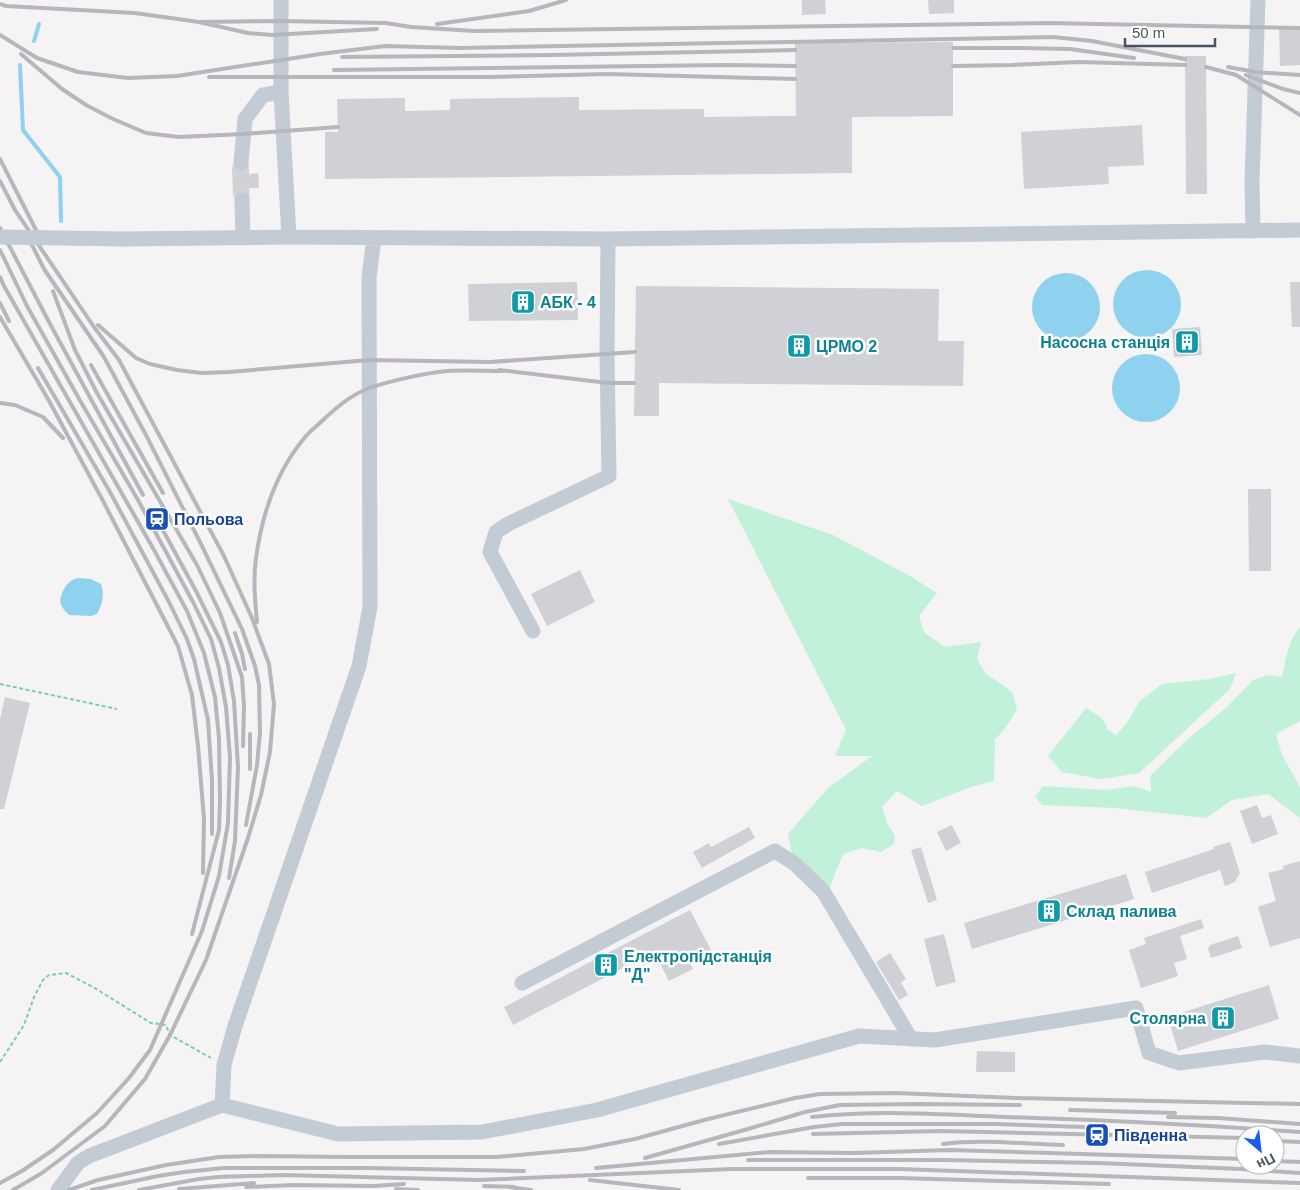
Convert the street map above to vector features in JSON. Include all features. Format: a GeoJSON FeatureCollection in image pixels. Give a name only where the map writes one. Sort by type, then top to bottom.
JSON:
{"type":"FeatureCollection","features":[{"type":"Feature","properties":{"kind":"street"},"geometry":{"type":"LineString","coordinates":[[281,0],[281,92],[289,237]]}},
{"type":"Feature","properties":{"kind":"street"},"geometry":{"type":"LineString","coordinates":[[1253,231],[1252,182],[1258,0]]}},
{"type":"Feature","properties":{"kind":"street"},"geometry":{"type":"LineString","coordinates":[[241,163],[245,119],[263,95],[281,92]]}},
{"type":"Feature","properties":{"kind":"street"},"geometry":{"type":"LineString","coordinates":[[242,200],[243,238]]}},
{"type":"Feature","properties":{"kind":"street"},"geometry":{"type":"LineString","coordinates":[[0,237],[123,239],[289,237],[608,239],[1300,230]]}},
{"type":"Feature","properties":{"kind":"street"},"geometry":{"type":"LineString","coordinates":[[222,1105],[224,1065],[234,1026],[359,666],[370,607],[369,277],[374,238]]}},
{"type":"Feature","properties":{"kind":"street"},"geometry":{"type":"LineString","coordinates":[[533,631],[490,552],[496,532],[508,524],[609,476],[608,239]]}},
{"type":"Feature","properties":{"kind":"street"},"geometry":{"type":"LineString","coordinates":[[522,983],[775,851],[794,864],[823,892],[911,1039]]}},
{"type":"Feature","properties":{"kind":"street"},"geometry":{"type":"LineString","coordinates":[[58,1190],[78,1163],[89,1156],[222,1105],[338,1134],[482,1132],[597,1110],[859,1036],[934,1040],[1136,1008],[1149,1053],[1179,1063],[1265,1052],[1300,1056]]}},
{"type":"Feature","properties":{"kind":"path"},"geometry":{"type":"LineString","coordinates":[[0,684],[117,709]]}},
{"type":"Feature","properties":{"kind":"path"},"geometry":{"type":"LineString","coordinates":[[0,1062],[24,1025],[34,997],[43,980],[49,975],[66,973],[152,1023],[166,1025],[170,1035],[224,1065]]}},
{"type":"Feature","properties":{"kind":"green space"},"geometry":{"type":"Polygon","coordinates":[[[728,499],[833,535],[910,576],[937,593],[919,616],[924,632],[945,647],[981,642],[977,659],[986,674],[1013,693],[1017,710],[1004,730],[995,739],[994,781],[971,787],[922,806],[897,791],[882,807],[887,823],[895,836],[894,844],[881,852],[862,848],[843,854],[829,889],[792,855],[788,834],[828,788],[872,756],[835,756],[846,730],[728,499]]]}},
{"type":"Feature","properties":{"kind":"green space"},"geometry":{"type":"Polygon","coordinates":[[[1300,627],[1300,721],[1276,734],[1282,755],[1300,787],[1300,818],[1268,794],[1232,800],[1206,818],[1115,808],[1042,805],[1035,797],[1043,786],[1106,790],[1135,786],[1151,792],[1150,776],[1189,738],[1226,708],[1253,680],[1268,675],[1282,677],[1290,644],[1300,627]]]}},
{"type":"Feature","properties":{"kind":"green space"},"geometry":{"type":"Polygon","coordinates":[[[1236,673],[1230,689],[1139,773],[1101,779],[1062,772],[1048,756],[1086,708],[1102,718],[1108,730],[1116,735],[1126,724],[1140,701],[1162,684],[1209,679],[1236,673]]]}},
{"type":"Feature","properties":{"kind":"water"},"geometry":{"type":"Polygon","coordinates":[[[1147,270],[1160,273],[1171,280],[1178,291],[1181,304],[1178,317],[1171,328],[1160,335],[1147,338],[1134,335],[1123,328],[1116,317],[1113,304],[1116,291],[1123,280],[1134,273],[1147,270]]]}},
{"type":"Feature","properties":{"kind":"water"},"geometry":{"type":"Polygon","coordinates":[[[1066,273],[1079,276],[1090,283],[1097,294],[1100,307],[1097,320],[1090,331],[1079,338],[1066,341],[1053,338],[1042,331],[1035,320],[1032,307],[1035,294],[1042,283],[1053,276],[1066,273]]]}},
{"type":"Feature","properties":{"kind":"water"},"geometry":{"type":"Polygon","coordinates":[[[1146,354],[1159,357],[1170,364],[1177,375],[1180,388],[1177,401],[1170,412],[1159,419],[1146,422],[1133,419],[1122,412],[1115,401],[1112,388],[1115,375],[1122,364],[1133,357],[1146,354]]]}},
{"type":"Feature","properties":{"kind":"water"},"geometry":{"type":"Polygon","coordinates":[[[78,578],[91,579],[101,584],[102,600],[97,614],[91,616],[69,615],[62,607],[60,601],[64,588],[71,581],[78,578]]]}},
{"type":"Feature","properties":{"kind":"building"},"geometry":{"type":"Polygon","coordinates":[[[802,0],[825,0],[826,14],[802,15],[802,0]]]}},
{"type":"Feature","properties":{"kind":"building"},"geometry":{"type":"Polygon","coordinates":[[[928,0],[954,0],[954,13],[929,14],[928,0]]]}},
{"type":"Feature","properties":{"kind":"building"},"geometry":{"type":"Polygon","coordinates":[[[1279,26],[1300,26],[1300,65],[1280,66],[1279,26]]]}},
{"type":"Feature","properties":{"kind":"building"},"geometry":{"type":"Polygon","coordinates":[[[953,42],[953,116],[852,117],[852,173],[325,179],[325,132],[338,132],[337,99],[405,98],[405,111],[450,110],[450,99],[579,97],[579,110],[704,109],[704,117],[796,116],[795,43],[953,42]]]}},
{"type":"Feature","properties":{"kind":"building"},"geometry":{"type":"Polygon","coordinates":[[[1185,56],[1206,56],[1207,194],[1186,194],[1185,56]]]}},
{"type":"Feature","properties":{"kind":"building"},"geometry":{"type":"Polygon","coordinates":[[[1142,125],[1144,165],[1108,167],[1109,184],[1024,189],[1021,132],[1142,125]]]}},
{"type":"Feature","properties":{"kind":"building"},"geometry":{"type":"Polygon","coordinates":[[[232,165],[235,170],[240,172],[249,169],[249,174],[258,173],[259,188],[248,188],[249,194],[242,191],[238,192],[233,198],[232,165]]]}},
{"type":"Feature","properties":{"kind":"building","name":"АБК - 4"},"geometry":{"type":"Polygon","coordinates":[[[577,282],[578,320],[469,321],[468,284],[577,282]]]}},
{"type":"Feature","properties":{"kind":"building"},"geometry":{"type":"Polygon","coordinates":[[[1290,282],[1300,282],[1300,327],[1292,327],[1290,282]]]}},
{"type":"Feature","properties":{"kind":"building","name":"ЦРМО 2"},"geometry":{"type":"Polygon","coordinates":[[[636,286],[939,289],[938,341],[964,341],[963,386],[659,383],[659,416],[634,416],[636,286]]]}},
{"type":"Feature","properties":{"kind":"building","name":"Насосна станція"},"geometry":{"type":"Polygon","coordinates":[[[1200,327],[1202,355],[1174,357],[1172,329],[1200,327]]]}},
{"type":"Feature","properties":{"kind":"building"},"geometry":{"type":"Polygon","coordinates":[[[1248,489],[1271,489],[1271,571],[1249,571],[1248,489]]]}},
{"type":"Feature","properties":{"kind":"building"},"geometry":{"type":"Polygon","coordinates":[[[580,570],[595,602],[547,626],[531,594],[580,570]]]}},
{"type":"Feature","properties":{"kind":"building"},"geometry":{"type":"Polygon","coordinates":[[[5,697],[30,703],[4,809],[0,809],[0,719],[5,697]]]}},
{"type":"Feature","properties":{"kind":"building"},"geometry":{"type":"Polygon","coordinates":[[[1257,805],[1262,818],[1271,815],[1278,834],[1252,844],[1240,811],[1257,805]]]}},
{"type":"Feature","properties":{"kind":"building"},"geometry":{"type":"Polygon","coordinates":[[[952,825],[961,843],[946,851],[937,832],[952,825]]]}},
{"type":"Feature","properties":{"kind":"building"},"geometry":{"type":"Polygon","coordinates":[[[749,827],[755,838],[702,868],[693,852],[709,843],[711,847],[749,827]]]}},
{"type":"Feature","properties":{"kind":"building"},"geometry":{"type":"Polygon","coordinates":[[[1230,842],[1240,873],[1235,882],[1225,886],[1220,870],[1152,893],[1145,872],[1230,842]]]}},
{"type":"Feature","properties":{"kind":"building"},"geometry":{"type":"Polygon","coordinates":[[[921,847],[937,900],[928,903],[911,850],[921,847]]]}},
{"type":"Feature","properties":{"kind":"building"},"geometry":{"type":"Polygon","coordinates":[[[1300,861],[1300,938],[1270,947],[1258,907],[1276,901],[1268,873],[1284,869],[1283,866],[1300,861]]]}},
{"type":"Feature","properties":{"kind":"building","name":"Склад палива"},"geometry":{"type":"Polygon","coordinates":[[[1126,874],[1134,899],[972,949],[964,923],[1126,874]]]}},
{"type":"Feature","properties":{"kind":"building","name":"Електропідстанція \"Д\""},"geometry":{"type":"Polygon","coordinates":[[[690,910],[711,950],[689,961],[693,969],[669,981],[654,952],[513,1025],[504,1007],[690,910]]]}},
{"type":"Feature","properties":{"kind":"building"},"geometry":{"type":"Polygon","coordinates":[[[1201,919],[1204,928],[1180,936],[1187,959],[1174,963],[1178,976],[1141,988],[1129,950],[1146,944],[1144,938],[1201,919]]]}},
{"type":"Feature","properties":{"kind":"building"},"geometry":{"type":"Polygon","coordinates":[[[944,934],[956,982],[936,987],[924,939],[944,934]]]}},
{"type":"Feature","properties":{"kind":"building"},"geometry":{"type":"Polygon","coordinates":[[[1238,936],[1242,948],[1211,958],[1208,949],[1210,945],[1238,936]]]}},
{"type":"Feature","properties":{"kind":"building"},"geometry":{"type":"Polygon","coordinates":[[[890,953],[906,979],[901,982],[908,995],[899,1000],[876,962],[890,953]]]}},
{"type":"Feature","properties":{"kind":"building","name":"Столярна"},"geometry":{"type":"Polygon","coordinates":[[[1269,985],[1279,1019],[1178,1051],[1168,1017],[1269,985]]]}},
{"type":"Feature","properties":{"kind":"building"},"geometry":{"type":"Polygon","coordinates":[[[977,1051],[1015,1052],[1015,1072],[976,1072],[977,1051]]]}},
{"type":"Feature","properties":{"kind":"waterway"},"geometry":{"type":"LineString","coordinates":[[34,41],[39,24]]}},
{"type":"Feature","properties":{"kind":"waterway"},"geometry":{"type":"LineString","coordinates":[[20,65],[23,130],[60,177],[61,221]]}},
{"type":"Feature","properties":{"kind":"tunnel"},"geometry":{"type":"LineString","coordinates":[[241,163],[242,200]]}},
{"type":"Feature","properties":{"kind":"railway"},"geometry":{"type":"LineString","coordinates":[[437,24],[529,11],[566,0]]}},
{"type":"Feature","properties":{"kind":"railway"},"geometry":{"type":"LineString","coordinates":[[0,4],[6,6],[135,13],[199,22],[248,33],[272,35],[377,29]]}},
{"type":"Feature","properties":{"kind":"railway"},"geometry":{"type":"LineString","coordinates":[[199,22],[386,23],[411,27],[474,31],[1048,23],[1300,28]]}},
{"type":"Feature","properties":{"kind":"railway"},"geometry":{"type":"LineString","coordinates":[[0,35],[37,58],[78,72],[128,78],[177,76],[385,46],[460,48],[1053,37],[1092,41],[1185,59]]}},
{"type":"Feature","properties":{"kind":"railway"},"geometry":{"type":"LineString","coordinates":[[953,48],[1070,49],[1134,58]]}},
{"type":"Feature","properties":{"kind":"railway"},"geometry":{"type":"LineString","coordinates":[[342,57],[795,50]]}},
{"type":"Feature","properties":{"kind":"railway"},"geometry":{"type":"LineString","coordinates":[[21,54],[62,89],[86,105],[146,133],[179,137],[338,127]]}},
{"type":"Feature","properties":{"kind":"railway"},"geometry":{"type":"LineString","coordinates":[[953,66],[1079,62],[1185,65]]}},
{"type":"Feature","properties":{"kind":"railway"},"geometry":{"type":"LineString","coordinates":[[334,70],[725,65],[795,66]]}},
{"type":"Feature","properties":{"kind":"railway"},"geometry":{"type":"LineString","coordinates":[[1206,67],[1236,75],[1300,115]]}},
{"type":"Feature","properties":{"kind":"railway"},"geometry":{"type":"LineString","coordinates":[[1228,67],[1255,72],[1300,75]]}},
{"type":"Feature","properties":{"kind":"railway"},"geometry":{"type":"LineString","coordinates":[[209,77],[490,77],[608,74],[795,79]]}},
{"type":"Feature","properties":{"kind":"railway"},"geometry":{"type":"LineString","coordinates":[[1246,75],[1283,89],[1300,93]]}},
{"type":"Feature","properties":{"kind":"railway"},"geometry":{"type":"LineString","coordinates":[[0,159],[38,234]]}},
{"type":"Feature","properties":{"kind":"railway"},"geometry":{"type":"LineString","coordinates":[[0,181],[15,210],[94,327],[119,360],[224,556],[252,618],[269,664],[274,704],[270,752],[261,795],[248,838],[206,960],[170,1035],[145,1079],[105,1126],[42,1173],[13,1190]]}},
{"type":"Feature","properties":{"kind":"railway"},"geometry":{"type":"LineString","coordinates":[[0,228],[143,495]]}},
{"type":"Feature","properties":{"kind":"railway"},"geometry":{"type":"LineString","coordinates":[[32,245],[44,269],[104,357],[146,435],[242,629],[255,666],[259,685],[260,733],[257,765],[246,825]]}},
{"type":"Feature","properties":{"kind":"railway"},"geometry":{"type":"LineString","coordinates":[[0,250],[27,306],[138,500],[211,639],[219,668],[226,707],[230,757],[228,823],[219,876],[202,931],[150,1050],[129,1078],[97,1113],[53,1150],[0,1183]]}},
{"type":"Feature","properties":{"kind":"railway"},"geometry":{"type":"LineString","coordinates":[[0,277],[154,550],[187,611],[204,653],[215,697],[219,738],[219,830],[192,934]]}},
{"type":"Feature","properties":{"kind":"railway"},"geometry":{"type":"LineString","coordinates":[[53,291],[75,350],[97,393],[197,565],[220,613],[242,677],[244,706],[243,746]]}},
{"type":"Feature","properties":{"kind":"railway"},"geometry":{"type":"LineString","coordinates":[[0,303],[9,321]]}},
{"type":"Feature","properties":{"kind":"railway"},"geometry":{"type":"LineString","coordinates":[[0,317],[48,399],[178,646],[192,695],[198,746],[204,819],[203,873]]}},
{"type":"Feature","properties":{"kind":"railway"},"geometry":{"type":"LineString","coordinates":[[98,325],[136,358],[150,364],[202,373],[369,360],[490,362],[635,352]]}},
{"type":"Feature","properties":{"kind":"railway"},"geometry":{"type":"LineString","coordinates":[[91,365],[163,493]]}},
{"type":"Feature","properties":{"kind":"railway"},"geometry":{"type":"LineString","coordinates":[[38,368],[110,492],[187,639],[194,659],[208,720],[212,781],[212,834]]}},
{"type":"Feature","properties":{"kind":"railway"},"geometry":{"type":"LineString","coordinates":[[499,370],[608,383],[634,383]]}},
{"type":"Feature","properties":{"kind":"railway"},"geometry":{"type":"LineString","coordinates":[[257,622],[255,574],[262,525],[279,478],[296,449],[308,434],[344,402],[369,388],[438,372],[504,371]]}},
{"type":"Feature","properties":{"kind":"railway"},"geometry":{"type":"LineString","coordinates":[[0,403],[15,405],[43,417],[63,438]]}},
{"type":"Feature","properties":{"kind":"railway"},"geometry":{"type":"LineString","coordinates":[[159,523],[221,642],[228,665],[234,701],[238,767],[235,841],[229,878]]}},
{"type":"Feature","properties":{"kind":"railway"},"geometry":{"type":"LineString","coordinates":[[235,633],[245,669]]}},
{"type":"Feature","properties":{"kind":"railway"},"geometry":{"type":"LineString","coordinates":[[250,734],[250,769]]}},
{"type":"Feature","properties":{"kind":"railway"},"geometry":{"type":"LineString","coordinates":[[69,1190],[98,1180],[166,1165],[219,1157],[496,1157],[584,1149],[635,1139],[708,1119],[795,1098],[820,1094],[896,1093],[1016,1098],[1300,1104]]}},
{"type":"Feature","properties":{"kind":"railway"},"geometry":{"type":"LineString","coordinates":[[645,1158],[805,1112],[840,1105],[1020,1105]]}},
{"type":"Feature","properties":{"kind":"railway"},"geometry":{"type":"LineString","coordinates":[[1070,1110],[1175,1113]]}},
{"type":"Feature","properties":{"kind":"railway"},"geometry":{"type":"LineString","coordinates":[[812,1117],[884,1113],[933,1114],[1152,1123],[1300,1132]]}},
{"type":"Feature","properties":{"kind":"railway"},"geometry":{"type":"LineString","coordinates":[[1168,1117],[1218,1118],[1300,1124]]}},
{"type":"Feature","properties":{"kind":"railway"},"geometry":{"type":"LineString","coordinates":[[719,1144],[814,1127],[842,1124],[996,1124],[1084,1127]]}},
{"type":"Feature","properties":{"kind":"railway"},"geometry":{"type":"LineString","coordinates":[[813,1134],[941,1131],[1235,1138]]}},
{"type":"Feature","properties":{"kind":"railway"},"geometry":{"type":"LineString","coordinates":[[1285,1141],[1300,1142]]}},
{"type":"Feature","properties":{"kind":"railway"},"geometry":{"type":"LineString","coordinates":[[943,1144],[987,1142],[1063,1145]]}},
{"type":"Feature","properties":{"kind":"railway"},"geometry":{"type":"LineString","coordinates":[[596,1168],[770,1152],[854,1153],[950,1150],[1235,1159]]}},
{"type":"Feature","properties":{"kind":"railway"},"geometry":{"type":"LineString","coordinates":[[748,1160],[945,1160],[1098,1163],[1300,1173]]}},
{"type":"Feature","properties":{"kind":"railway"},"geometry":{"type":"LineString","coordinates":[[1285,1161],[1300,1162]]}},
{"type":"Feature","properties":{"kind":"railway"},"geometry":{"type":"LineString","coordinates":[[92,1190],[158,1176],[224,1168],[524,1171]]}},
{"type":"Feature","properties":{"kind":"railway"},"geometry":{"type":"LineString","coordinates":[[139,1190],[218,1177],[283,1175],[479,1180],[732,1169],[900,1169],[1300,1183]]}},
{"type":"Feature","properties":{"kind":"railway"},"geometry":{"type":"LineString","coordinates":[[808,1178],[899,1178],[1109,1184]]}},
{"type":"Feature","properties":{"kind":"railway"},"geometry":{"type":"LineString","coordinates":[[590,1180],[679,1190]]}},
{"type":"Feature","properties":{"kind":"railway"},"geometry":{"type":"LineString","coordinates":[[179,1189],[254,1183]]}},
{"type":"Feature","properties":{"kind":"railway"},"geometry":{"type":"LineString","coordinates":[[246,1187],[404,1184]]}},
{"type":"Feature","properties":{"kind":"railway"},"geometry":{"type":"LineString","coordinates":[[484,1186],[514,1187]]}},
{"type":"Feature","properties":{"kind":"railway"},"geometry":{"type":"LineString","coordinates":[[509,1187],[531,1190]]}},
{"type":"Feature","properties":{"kind":"railway"},"geometry":{"type":"LineString","coordinates":[[396,1189],[418,1190]]}},
{"type":"Feature","properties":{"kind":"place","name":"АБК - 4"},"geometry":{"type":"Point","coordinates":[523,302]}},
{"type":"Feature","properties":{"kind":"place","name":"Насосна станція"},"geometry":{"type":"Point","coordinates":[1187,342]}},
{"type":"Feature","properties":{"kind":"place","name":"ЦРМО 2"},"geometry":{"type":"Point","coordinates":[799,346]}},
{"type":"Feature","properties":{"kind":"place","name":"Польова"},"geometry":{"type":"Point","coordinates":[157,519]}},
{"type":"Feature","properties":{"kind":"place","name":"Склад палива"},"geometry":{"type":"Point","coordinates":[1049,911]}},
{"type":"Feature","properties":{"kind":"place","name":"Електропідстанція \"Д\""},"geometry":{"type":"Point","coordinates":[606,965]}},
{"type":"Feature","properties":{"kind":"place","name":"Столярна"},"geometry":{"type":"Point","coordinates":[1223,1018]}},
{"type":"Feature","properties":{"kind":"place","name":"Південна"},"geometry":{"type":"Point","coordinates":[1097,1135]}}]}
